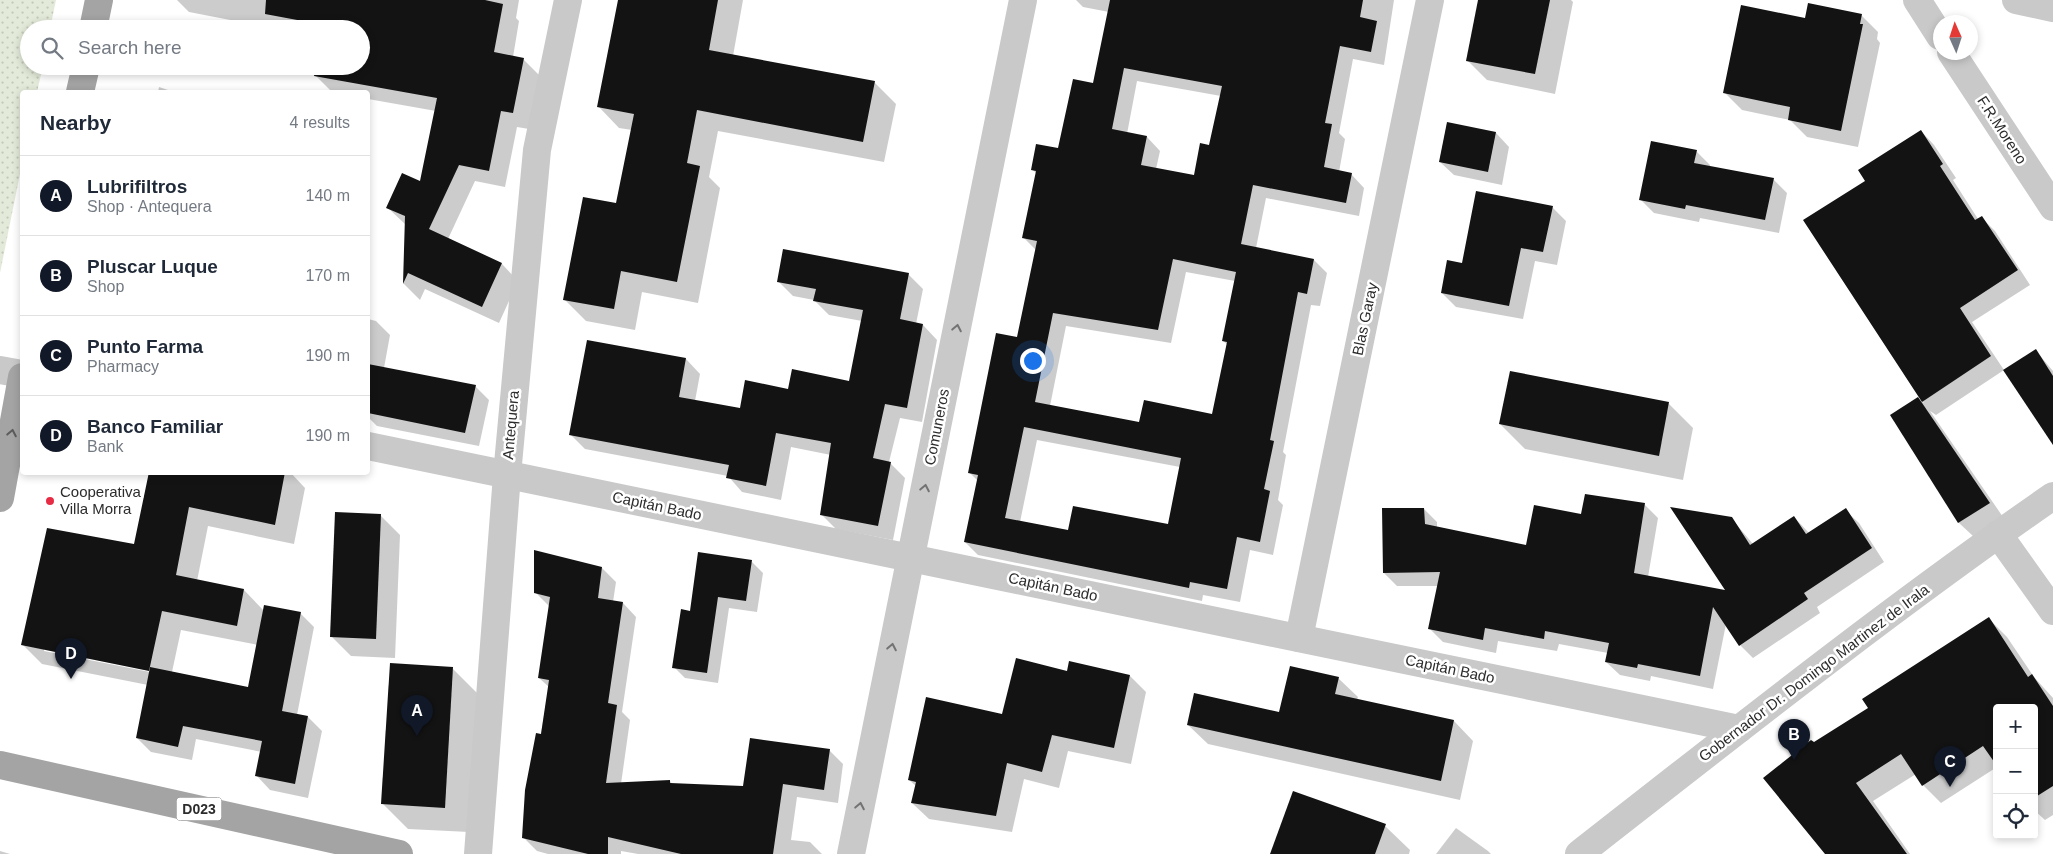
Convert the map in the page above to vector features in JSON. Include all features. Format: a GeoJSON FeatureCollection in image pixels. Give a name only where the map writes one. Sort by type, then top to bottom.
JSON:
{"type":"FeatureCollection","features":[{"type":"Feature","properties":{"kind":"main road"},"geometry":{"type":"LineString","coordinates":[[95,20],[99,0]]}},
{"type":"Feature","properties":{"kind":"main road"},"geometry":{"type":"LineString","coordinates":[[80,90],[84,75]]}},
{"type":"Feature","properties":{"kind":"main road"},"geometry":{"type":"LineString","coordinates":[[0,498],[20,387]]}},
{"type":"Feature","properties":{"kind":"main road","name":"D023"},"geometry":{"type":"LineString","coordinates":[[0,764],[399,854]]}},
{"type":"Feature","properties":{"kind":"street","name":"Antequera"},"geometry":{"type":"LineString","coordinates":[[478,854],[506,474],[537,150],[568,0]]}},
{"type":"Feature","properties":{"kind":"street","name":"Comuneros"},"geometry":{"type":"LineString","coordinates":[[851,854],[1023,0]]}},
{"type":"Feature","properties":{"kind":"street","name":"Blas Garay"},"geometry":{"type":"LineString","coordinates":[[1299,638],[1430,0]]}},
{"type":"Feature","properties":{"kind":"street"},"geometry":{"type":"LineString","coordinates":[[1916,0],[1933,26]]}},
{"type":"Feature","properties":{"kind":"street"},"geometry":{"type":"LineString","coordinates":[[2016,0],[2053,8]]}},
{"type":"Feature","properties":{"kind":"street","name":"F.R.Moreno"},"geometry":{"type":"LineString","coordinates":[[1956,60],[2053,207]]}},
{"type":"Feature","properties":{"kind":"street"},"geometry":{"type":"LineString","coordinates":[[0,370],[20,375]]}},
{"type":"Feature","properties":{"kind":"street","name":"Capitán Bado"},"geometry":{"type":"LineString","coordinates":[[370,446],[1739,729]]}},
{"type":"Feature","properties":{"kind":"street","name":"Gobernador Dr. Domingo Martinez de Irala"},"geometry":{"type":"LineString","coordinates":[[1579,854],[1739,729],[1998,534],[2053,496]]}},
{"type":"Feature","properties":{"kind":"street"},"geometry":{"type":"LineString","coordinates":[[1998,534],[2053,611]]}},
{"type":"Feature","properties":{"kind":"green space"},"geometry":{"type":"Polygon","coordinates":[[[0,0],[56,0],[52,20],[20,20],[20,75],[41,75],[37,90],[20,90],[20,174],[0,273],[0,0]]]}},
{"type":"Feature","properties":{"kind":"building"},"geometry":{"type":"Polygon","coordinates":[[[266,0],[485,0],[503,4],[494,52],[524,58],[513,113],[501,111],[489,171],[459,165],[429,229],[502,263],[482,307],[408,273],[403,284],[405,216],[386,208],[402,173],[420,181],[437,98],[314,76],[370,75],[370,20],[297,20],[265,14],[266,0]]]}},
{"type":"Feature","properties":{"kind":"building"},"geometry":{"type":"Polygon","coordinates":[[[618,0],[718,0],[709,50],[875,81],[863,142],[697,110],[687,163],[700,166],[677,282],[621,271],[614,309],[563,300],[583,197],[616,203],[634,114],[597,107],[618,0]]]}},
{"type":"Feature","properties":{"kind":"building"},"geometry":{"type":"Polygon","coordinates":[[[1110,0],[1363,0],[1360,17],[1377,21],[1371,52],[1340,46],[1325,123],[1332,124],[1324,167],[1352,173],[1346,203],[1253,185],[1241,244],[1314,259],[1307,294],[1298,292],[1270,440],[1274,441],[1264,489],[1270,491],[1260,542],[1237,537],[1227,589],[1190,582],[1189,588],[964,542],[978,475],[968,473],[996,333],[1017,337],[1037,241],[1022,238],[1036,171],[1031,170],[1036,144],[1058,148],[1073,79],[1093,83],[1110,0]],[[1124,68],[1112,129],[1147,136],[1141,165],[1194,175],[1200,143],[1209,145],[1222,86],[1124,68]],[[1173,259],[1158,330],[1053,313],[1035,402],[1139,422],[1144,400],[1212,414],[1227,342],[1222,341],[1236,272],[1173,259]],[[1024,427],[1005,518],[1068,530],[1073,506],[1168,524],[1181,458],[1024,427]]]}},
{"type":"Feature","properties":{"kind":"building"},"geometry":{"type":"Polygon","coordinates":[[[1478,0],[1550,0],[1535,74],[1466,61],[1478,0]]]}},
{"type":"Feature","properties":{"kind":"building"},"geometry":{"type":"Polygon","coordinates":[[[1808,3],[1862,14],[1860,24],[1863,24],[1841,131],[1788,120],[1790,107],[1723,93],[1741,5],[1805,18],[1808,3]]]}},
{"type":"Feature","properties":{"kind":"building"},"geometry":{"type":"Polygon","coordinates":[[[1447,122],[1496,132],[1488,172],[1439,162],[1447,122]]]}},
{"type":"Feature","properties":{"kind":"building"},"geometry":{"type":"Polygon","coordinates":[[[1921,130],[1943,164],[1940,166],[1975,220],[1982,216],[2018,270],[1960,308],[1991,356],[1922,402],[1803,220],[1865,181],[1858,170],[1921,130]]]}},
{"type":"Feature","properties":{"kind":"building"},"geometry":{"type":"Polygon","coordinates":[[[1651,141],[1697,150],[1694,163],[1774,178],[1765,220],[1686,205],[1685,209],[1639,200],[1651,141]]]}},
{"type":"Feature","properties":{"kind":"building"},"geometry":{"type":"Polygon","coordinates":[[[1476,191],[1553,206],[1543,252],[1521,248],[1509,306],[1441,293],[1447,260],[1462,263],[1476,191]]]}},
{"type":"Feature","properties":{"kind":"building"},"geometry":{"type":"Polygon","coordinates":[[[783,249],[909,273],[900,319],[923,324],[907,408],[885,404],[873,458],[891,462],[878,526],[820,515],[831,443],[776,433],[766,486],[726,478],[729,465],[569,435],[587,340],[686,358],[679,397],[740,408],[745,380],[788,389],[792,369],[849,381],[863,310],[813,301],[816,289],[777,282],[783,249]]]}},
{"type":"Feature","properties":{"kind":"building"},"geometry":{"type":"Polygon","coordinates":[[[2036,349],[2053,376],[2053,445],[2003,370],[2036,349]]]}},
{"type":"Feature","properties":{"kind":"building"},"geometry":{"type":"Polygon","coordinates":[[[370,364],[476,385],[465,433],[370,413],[370,364]]]}},
{"type":"Feature","properties":{"kind":"building"},"geometry":{"type":"Polygon","coordinates":[[[1510,371],[1669,402],[1659,456],[1499,424],[1510,371]]]}},
{"type":"Feature","properties":{"kind":"building"},"geometry":{"type":"Polygon","coordinates":[[[1918,397],[1990,503],[1958,523],[1890,415],[1918,397]]]}},
{"type":"Feature","properties":{"kind":"building"},"geometry":{"type":"Polygon","coordinates":[[[148,475],[284,475],[275,525],[189,507],[176,575],[244,589],[237,626],[162,611],[149,671],[21,645],[47,528],[134,544],[148,475]]]}},
{"type":"Feature","properties":{"kind":"building"},"geometry":{"type":"Polygon","coordinates":[[[1585,494],[1645,503],[1634,573],[1725,590],[1670,507],[1732,517],[1750,545],[1794,516],[1806,534],[1846,508],[1872,548],[1804,593],[1808,599],[1739,646],[1713,607],[1700,676],[1638,664],[1637,668],[1605,662],[1609,643],[1545,631],[1544,639],[1485,628],[1483,640],[1428,629],[1440,572],[1383,573],[1382,508],[1424,508],[1425,524],[1526,545],[1534,505],[1581,514],[1585,494]]]}},
{"type":"Feature","properties":{"kind":"building"},"geometry":{"type":"Polygon","coordinates":[[[335,512],[381,514],[376,639],[330,637],[335,512]]]}},
{"type":"Feature","properties":{"kind":"building"},"geometry":{"type":"Polygon","coordinates":[[[534,550],[602,567],[598,598],[623,602],[608,703],[617,705],[606,783],[670,780],[670,783],[743,786],[750,738],[830,749],[824,790],[783,784],[773,854],[681,854],[608,837],[608,854],[588,854],[522,838],[525,790],[536,733],[541,734],[549,680],[538,678],[550,597],[534,593],[534,550]]]}},
{"type":"Feature","properties":{"kind":"building"},"geometry":{"type":"Polygon","coordinates":[[[698,552],[752,560],[746,601],[718,597],[707,673],[672,668],[681,609],[690,611],[698,552]]]}},
{"type":"Feature","properties":{"kind":"building"},"geometry":{"type":"Polygon","coordinates":[[[264,605],[301,612],[282,711],[308,716],[295,784],[255,776],[262,741],[183,726],[178,747],[136,738],[150,667],[248,687],[264,605]]]}},
{"type":"Feature","properties":{"kind":"building"},"geometry":{"type":"Polygon","coordinates":[[[1989,617],[2028,677],[2032,674],[2053,706],[2053,786],[2038,795],[2038,704],[1993,704],[1993,760],[1983,746],[1922,786],[1901,754],[1856,783],[1907,854],[1825,854],[1763,778],[1811,740],[1814,742],[1868,708],[1862,699],[1989,617]]]}},
{"type":"Feature","properties":{"kind":"building"},"geometry":{"type":"Polygon","coordinates":[[[1016,658],[1067,671],[1069,661],[1130,675],[1114,748],[1052,735],[1042,772],[1007,763],[996,816],[911,803],[916,782],[908,780],[926,697],[1002,714],[1016,658]]]}},
{"type":"Feature","properties":{"kind":"building"},"geometry":{"type":"Polygon","coordinates":[[[390,663],[453,667],[445,808],[381,804],[390,663]]]}},
{"type":"Feature","properties":{"kind":"building"},"geometry":{"type":"Polygon","coordinates":[[[1290,666],[1339,677],[1335,694],[1454,720],[1441,781],[1187,725],[1194,693],[1279,712],[1290,666]]]}},
{"type":"Feature","properties":{"kind":"building"},"geometry":{"type":"Polygon","coordinates":[[[1293,791],[1386,824],[1375,854],[1270,854],[1293,791]]]}},
{"type":"Feature","properties":{"kind":"place","name":"Cooperativa Villa Morra"},"geometry":{"type":"Point","coordinates":[50,501]}},
{"type":"Feature","properties":{"kind":"place","name":"Banco Familiar"},"geometry":{"type":"Point","coordinates":[71,679]}},
{"type":"Feature","properties":{"kind":"place","name":"Lubrifiltros"},"geometry":{"type":"Point","coordinates":[417,736]}},
{"type":"Feature","properties":{"kind":"place","name":"Pluscar Luque"},"geometry":{"type":"Point","coordinates":[1794,760]}},
{"type":"Feature","properties":{"kind":"place","name":"Punto Farma"},"geometry":{"type":"Point","coordinates":[1950,787]}}]}
